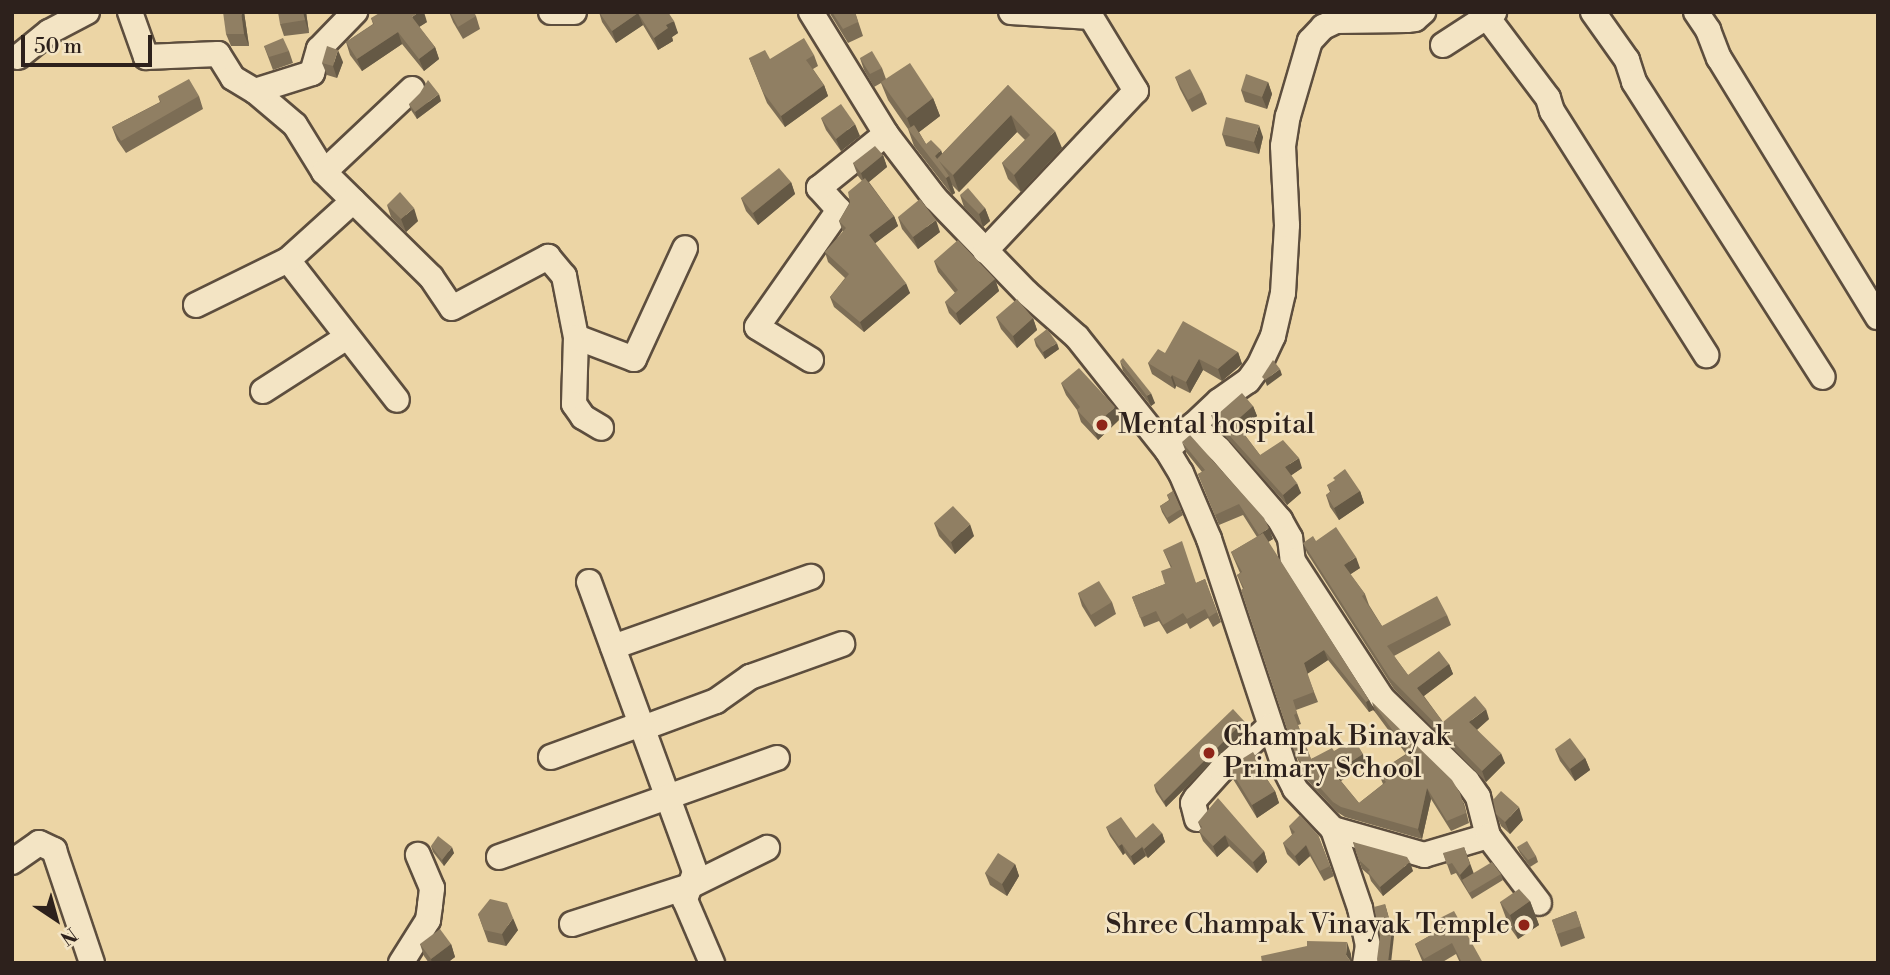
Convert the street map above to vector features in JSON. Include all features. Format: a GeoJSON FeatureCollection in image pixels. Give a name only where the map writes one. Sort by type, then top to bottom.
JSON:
{"type":"FeatureCollection","features":[{"type":"Feature","properties":{"kind":"street"},"geometry":{"type":"LineString","coordinates":[[18,57],[49,32],[87,12]]}},
{"type":"Feature","properties":{"kind":"street"},"geometry":{"type":"LineString","coordinates":[[130,12],[146,57],[218,54],[233,78],[255,91],[295,125],[324,172],[431,277],[452,308],[548,257],[564,276],[576,337],[574,404],[583,417],[601,428]]}},
{"type":"Feature","properties":{"kind":"street"},"geometry":{"type":"LineString","coordinates":[[255,91],[312,73],[319,49],[355,12]]}},
{"type":"Feature","properties":{"kind":"street"},"geometry":{"type":"LineString","coordinates":[[551,12],[574,12]]}},
{"type":"Feature","properties":{"kind":"street"},"geometry":{"type":"LineString","coordinates":[[811,12],[887,134],[935,198],[985,251],[1077,337],[1167,450],[1198,508],[1270,726],[1295,789],[1333,828],[1360,908],[1368,945],[1365,963]]}},
{"type":"Feature","properties":{"kind":"street"},"geometry":{"type":"LineString","coordinates":[[985,251],[1136,91],[1091,17],[1011,12]]}},
{"type":"Feature","properties":{"kind":"street"},"geometry":{"type":"LineString","coordinates":[[1167,450],[1193,425],[1248,381],[1259,366],[1273,336],[1283,293],[1287,225],[1283,146],[1288,116],[1310,41],[1323,27],[1336,21],[1407,20],[1415,19],[1423,12]]}},
{"type":"Feature","properties":{"kind":"street"},"geometry":{"type":"LineString","coordinates":[[1593,12],[1627,60],[1634,82],[1823,377]]}},
{"type":"Feature","properties":{"kind":"street"},"geometry":{"type":"LineString","coordinates":[[1696,12],[1708,30],[1719,58],[1878,317]]}},
{"type":"Feature","properties":{"kind":"street"},"geometry":{"type":"LineString","coordinates":[[1443,45],[1490,15],[1548,98],[1552,111],[1706,355]]}},
{"type":"Feature","properties":{"kind":"street"},"geometry":{"type":"LineString","coordinates":[[324,172],[412,89]]}},
{"type":"Feature","properties":{"kind":"street"},"geometry":{"type":"LineString","coordinates":[[811,360],[757,327],[839,210],[820,188],[887,134]]}},
{"type":"Feature","properties":{"kind":"street"},"geometry":{"type":"LineString","coordinates":[[196,305],[288,260],[353,201]]}},
{"type":"Feature","properties":{"kind":"street"},"geometry":{"type":"LineString","coordinates":[[576,337],[634,359],[685,248]]}},
{"type":"Feature","properties":{"kind":"street"},"geometry":{"type":"LineString","coordinates":[[288,260],[397,400]]}},
{"type":"Feature","properties":{"kind":"street"},"geometry":{"type":"LineString","coordinates":[[262,391],[347,337]]}},
{"type":"Feature","properties":{"kind":"street"},"geometry":{"type":"LineString","coordinates":[[1193,425],[1219,449],[1280,520],[1290,538],[1293,561],[1382,698],[1467,781],[1478,797],[1488,836],[1539,902]]}},
{"type":"Feature","properties":{"kind":"street"},"geometry":{"type":"LineString","coordinates":[[613,647],[811,577]]}},
{"type":"Feature","properties":{"kind":"street"},"geometry":{"type":"LineString","coordinates":[[589,582],[695,872],[685,900],[712,963]]}},
{"type":"Feature","properties":{"kind":"street"},"geometry":{"type":"LineString","coordinates":[[551,757],[716,701],[750,677],[842,644]]}},
{"type":"Feature","properties":{"kind":"street"},"geometry":{"type":"LineString","coordinates":[[1197,819],[1193,809],[1196,798],[1221,770],[1270,726]]}},
{"type":"Feature","properties":{"kind":"street"},"geometry":{"type":"LineString","coordinates":[[499,857],[777,758]]}},
{"type":"Feature","properties":{"kind":"street"},"geometry":{"type":"LineString","coordinates":[[1333,828],[1424,855],[1488,836]]}},
{"type":"Feature","properties":{"kind":"street"},"geometry":{"type":"LineString","coordinates":[[12,862],[39,843],[54,850],[92,963]]}},
{"type":"Feature","properties":{"kind":"street"},"geometry":{"type":"LineString","coordinates":[[572,924],[690,886],[767,848]]}},
{"type":"Feature","properties":{"kind":"street"},"geometry":{"type":"LineString","coordinates":[[401,963],[428,920],[432,888],[418,855]]}},
{"type":"Feature","properties":{"kind":"building"},"geometry":{"type":"Polygon","coordinates":[[[223,12],[241,12],[244,34],[226,34],[223,12]]]}},
{"type":"Feature","properties":{"kind":"building"},"geometry":{"type":"Polygon","coordinates":[[[278,12],[303,12],[305,20],[280,24],[278,12]]]}},
{"type":"Feature","properties":{"kind":"building"},"geometry":{"type":"Polygon","coordinates":[[[381,12],[419,12],[412,17],[435,47],[419,59],[398,32],[357,59],[346,42],[374,24],[371,18],[381,12]]]}},
{"type":"Feature","properties":{"kind":"building"},"geometry":{"type":"Polygon","coordinates":[[[450,12],[474,12],[476,16],[458,27],[450,12]]]}},
{"type":"Feature","properties":{"kind":"building"},"geometry":{"type":"Polygon","coordinates":[[[599,12],[668,12],[674,21],[666,25],[668,28],[654,38],[638,13],[612,31],[599,12]]]}},
{"type":"Feature","properties":{"kind":"building"},"geometry":{"type":"Polygon","coordinates":[[[832,12],[855,12],[858,22],[843,29],[832,12]]]}},
{"type":"Feature","properties":{"kind":"building"},"geometry":{"type":"Polygon","coordinates":[[[283,38],[289,51],[269,57],[264,46],[283,38]]]}},
{"type":"Feature","properties":{"kind":"building"},"geometry":{"type":"Polygon","coordinates":[[[804,38],[814,55],[806,60],[824,85],[781,116],[763,92],[749,58],[765,50],[770,59],[804,38]]]}},
{"type":"Feature","properties":{"kind":"building"},"geometry":{"type":"Polygon","coordinates":[[[327,46],[338,50],[333,66],[322,63],[327,46]]]}},
{"type":"Feature","properties":{"kind":"building"},"geometry":{"type":"Polygon","coordinates":[[[872,51],[882,68],[870,74],[860,58],[872,51]]]}},
{"type":"Feature","properties":{"kind":"building"},"geometry":{"type":"Polygon","coordinates":[[[910,63],[933,98],[907,118],[881,82],[910,63]]]}},
{"type":"Feature","properties":{"kind":"building"},"geometry":{"type":"Polygon","coordinates":[[[1190,69],[1202,92],[1188,100],[1175,77],[1190,69]]]}},
{"type":"Feature","properties":{"kind":"building"},"geometry":{"type":"Polygon","coordinates":[[[1246,74],[1268,82],[1262,97],[1241,90],[1246,74]]]}},
{"type":"Feature","properties":{"kind":"building"},"geometry":{"type":"Polygon","coordinates":[[[189,79],[199,96],[121,141],[112,127],[161,102],[158,96],[189,79]]]}},
{"type":"Feature","properties":{"kind":"building"},"geometry":{"type":"Polygon","coordinates":[[[428,80],[439,94],[415,112],[409,104],[428,80]]]}},
{"type":"Feature","properties":{"kind":"building"},"geometry":{"type":"Polygon","coordinates":[[[1008,85],[1055,131],[1014,175],[1002,163],[1030,135],[1011,115],[953,175],[939,161],[949,176],[946,178],[908,129],[914,125],[926,144],[931,140],[941,150],[935,156],[937,159],[1008,85]]]}},
{"type":"Feature","properties":{"kind":"building"},"geometry":{"type":"Polygon","coordinates":[[[841,104],[855,124],[836,139],[821,118],[841,104]]]}},
{"type":"Feature","properties":{"kind":"building"},"geometry":{"type":"Polygon","coordinates":[[[1226,117],[1259,125],[1254,142],[1222,134],[1226,117]]]}},
{"type":"Feature","properties":{"kind":"building"},"geometry":{"type":"Polygon","coordinates":[[[875,146],[883,155],[861,173],[853,163],[875,146]]]}},
{"type":"Feature","properties":{"kind":"building"},"geometry":{"type":"Polygon","coordinates":[[[779,168],[791,182],[753,213],[741,198],[779,168]]]}},
{"type":"Feature","properties":{"kind":"building"},"geometry":{"type":"Polygon","coordinates":[[[865,178],[894,216],[869,235],[906,283],[860,322],[830,297],[849,274],[825,252],[846,228],[839,221],[850,203],[848,192],[865,178]]]}},
{"type":"Feature","properties":{"kind":"building"},"geometry":{"type":"Polygon","coordinates":[[[968,188],[985,208],[979,214],[960,195],[968,188]]]}},
{"type":"Feature","properties":{"kind":"building"},"geometry":{"type":"Polygon","coordinates":[[[400,192],[414,208],[401,219],[387,205],[400,192]]]}},
{"type":"Feature","properties":{"kind":"building"},"geometry":{"type":"Polygon","coordinates":[[[920,199],[936,220],[913,237],[898,217],[920,199]]]}},
{"type":"Feature","properties":{"kind":"building"},"geometry":{"type":"Polygon","coordinates":[[[958,240],[995,279],[956,313],[945,302],[958,290],[934,261],[958,240]]]}},
{"type":"Feature","properties":{"kind":"building"},"geometry":{"type":"Polygon","coordinates":[[[1017,299],[1033,318],[1013,336],[996,317],[1017,299]]]}},
{"type":"Feature","properties":{"kind":"building"},"geometry":{"type":"Polygon","coordinates":[[[1183,321],[1238,352],[1218,369],[1199,359],[1186,382],[1172,375],[1171,377],[1148,363],[1158,349],[1165,353],[1183,321]]]}},
{"type":"Feature","properties":{"kind":"building"},"geometry":{"type":"Polygon","coordinates":[[[1047,329],[1057,343],[1043,352],[1034,339],[1047,329]]]}},
{"type":"Feature","properties":{"kind":"building"},"geometry":{"type":"Polygon","coordinates":[[[1123,358],[1151,393],[1147,396],[1120,361],[1123,358]]]}},
{"type":"Feature","properties":{"kind":"building"},"geometry":{"type":"Polygon","coordinates":[[[1273,360],[1280,369],[1265,380],[1262,377],[1273,360]]]}},
{"type":"Feature","properties":{"kind":"building"},"geometry":{"type":"Polygon","coordinates":[[[1079,368],[1115,407],[1093,427],[1077,410],[1080,407],[1061,383],[1079,368]]]}},
{"type":"Feature","properties":{"kind":"building"},"geometry":{"type":"Polygon","coordinates":[[[1242,393],[1253,406],[1235,422],[1260,455],[1283,440],[1299,458],[1285,467],[1297,483],[1283,495],[1211,415],[1215,411],[1218,414],[1242,393]]]}},
{"type":"Feature","properties":{"kind":"building"},"geometry":{"type":"Polygon","coordinates":[[[1190,435],[1264,518],[1269,528],[1259,535],[1239,504],[1215,515],[1198,474],[1205,470],[1182,442],[1190,435]]]}},
{"type":"Feature","properties":{"kind":"building"},"geometry":{"type":"Polygon","coordinates":[[[1345,469],[1360,491],[1334,508],[1326,495],[1331,491],[1327,485],[1345,469]]]}},
{"type":"Feature","properties":{"kind":"building"},"geometry":{"type":"Polygon","coordinates":[[[1173,491],[1181,509],[1167,518],[1160,506],[1170,500],[1167,495],[1173,491]]]}},
{"type":"Feature","properties":{"kind":"building"},"geometry":{"type":"Polygon","coordinates":[[[953,506],[970,524],[951,542],[934,523],[953,506]]]}},
{"type":"Feature","properties":{"kind":"building"},"geometry":{"type":"Polygon","coordinates":[[[1336,527],[1356,557],[1344,565],[1365,594],[1362,596],[1382,626],[1437,596],[1447,615],[1387,646],[1408,675],[1439,651],[1449,664],[1417,688],[1443,722],[1475,696],[1486,709],[1469,722],[1501,753],[1482,771],[1390,678],[1303,543],[1313,536],[1316,541],[1336,527]]]}},
{"type":"Feature","properties":{"kind":"building"},"geometry":{"type":"Polygon","coordinates":[[[1263,533],[1369,700],[1366,702],[1324,650],[1304,663],[1314,692],[1293,700],[1297,713],[1294,715],[1311,759],[1332,748],[1334,751],[1354,739],[1363,754],[1334,773],[1359,803],[1386,782],[1378,772],[1409,753],[1372,702],[1452,780],[1460,793],[1466,813],[1447,821],[1427,788],[1418,829],[1341,807],[1333,802],[1304,770],[1295,753],[1241,590],[1244,588],[1237,575],[1242,572],[1231,552],[1263,533]]]}},
{"type":"Feature","properties":{"kind":"building"},"geometry":{"type":"Polygon","coordinates":[[[1182,541],[1196,583],[1205,579],[1217,612],[1209,617],[1205,609],[1187,619],[1183,613],[1163,625],[1156,611],[1140,618],[1132,597],[1165,584],[1161,571],[1172,567],[1163,550],[1182,541]]]}},
{"type":"Feature","properties":{"kind":"building"},"geometry":{"type":"Polygon","coordinates":[[[1099,581],[1112,602],[1091,615],[1078,593],[1099,581]]]}},
{"type":"Feature","properties":{"kind":"building"},"geometry":{"type":"Polygon","coordinates":[[[1233,709],[1244,721],[1164,801],[1154,785],[1233,709]]]}},
{"type":"Feature","properties":{"kind":"building"},"geometry":{"type":"Polygon","coordinates":[[[1570,738],[1585,758],[1570,769],[1555,749],[1570,738]]]}},
{"type":"Feature","properties":{"kind":"building"},"geometry":{"type":"Polygon","coordinates":[[[1253,752],[1262,767],[1259,768],[1275,791],[1252,805],[1229,767],[1253,752]]]}},
{"type":"Feature","properties":{"kind":"building"},"geometry":{"type":"Polygon","coordinates":[[[1501,791],[1519,807],[1505,822],[1496,814],[1493,800],[1501,791]]]}},
{"type":"Feature","properties":{"kind":"building"},"geometry":{"type":"Polygon","coordinates":[[[1218,798],[1264,851],[1253,862],[1225,835],[1213,846],[1199,831],[1202,827],[1198,822],[1218,798]]]}},
{"type":"Feature","properties":{"kind":"building"},"geometry":{"type":"Polygon","coordinates":[[[1300,815],[1318,835],[1330,866],[1320,871],[1306,845],[1295,856],[1283,843],[1295,832],[1289,826],[1300,815]]]}},
{"type":"Feature","properties":{"kind":"building"},"geometry":{"type":"Polygon","coordinates":[[[1121,817],[1136,838],[1153,823],[1162,833],[1144,849],[1141,845],[1131,856],[1122,844],[1119,846],[1106,827],[1121,817]]]}},
{"type":"Feature","properties":{"kind":"building"},"geometry":{"type":"Polygon","coordinates":[[[438,836],[452,847],[442,860],[431,846],[438,836]]]}},
{"type":"Feature","properties":{"kind":"building"},"geometry":{"type":"Polygon","coordinates":[[[1527,841],[1536,856],[1528,860],[1517,847],[1527,841]]]}},
{"type":"Feature","properties":{"kind":"building"},"geometry":{"type":"Polygon","coordinates":[[[1353,842],[1407,857],[1410,862],[1380,887],[1368,872],[1370,870],[1359,860],[1353,842]]]}},
{"type":"Feature","properties":{"kind":"building"},"geometry":{"type":"Polygon","coordinates":[[[1464,847],[1470,864],[1460,875],[1452,863],[1447,865],[1443,853],[1464,847]]]}},
{"type":"Feature","properties":{"kind":"building"},"geometry":{"type":"Polygon","coordinates":[[[998,853],[1015,864],[1002,884],[985,873],[998,853]]]}},
{"type":"Feature","properties":{"kind":"building"},"geometry":{"type":"Polygon","coordinates":[[[1492,862],[1501,874],[1469,893],[1462,880],[1492,862]]]}},
{"type":"Feature","properties":{"kind":"building"},"geometry":{"type":"Polygon","coordinates":[[[1519,889],[1530,901],[1510,915],[1500,902],[1519,889]]]}},
{"type":"Feature","properties":{"kind":"building"},"geometry":{"type":"Polygon","coordinates":[[[490,899],[507,903],[513,918],[502,934],[484,930],[478,914],[490,899]]]}},
{"type":"Feature","properties":{"kind":"building"},"geometry":{"type":"Polygon","coordinates":[[[1385,904],[1392,930],[1388,963],[1378,963],[1380,936],[1374,907],[1385,904]]]}},
{"type":"Feature","properties":{"kind":"building"},"geometry":{"type":"Polygon","coordinates":[[[1454,911],[1483,963],[1462,963],[1452,943],[1424,959],[1415,944],[1443,928],[1438,919],[1454,911]]]}},
{"type":"Feature","properties":{"kind":"building"},"geometry":{"type":"Polygon","coordinates":[[[1576,911],[1581,926],[1557,934],[1552,920],[1576,911]]]}},
{"type":"Feature","properties":{"kind":"building"},"geometry":{"type":"Polygon","coordinates":[[[440,929],[451,944],[431,959],[420,944],[440,929]]]}},
{"type":"Feature","properties":{"kind":"building"},"geometry":{"type":"Polygon","coordinates":[[[1307,941],[1347,942],[1346,955],[1351,962],[1262,963],[1261,956],[1307,946],[1307,941]]]}},
{"type":"Feature","properties":{"kind":"building"},"geometry":{"type":"Polygon","coordinates":[[[1388,960],[1410,960],[1410,963],[1388,963],[1388,960]]]}},
{"type":"Feature","properties":{"kind":"place","name":"Mental hospital"},"geometry":{"type":"Point","coordinates":[1102,425]}},
{"type":"Feature","properties":{"kind":"place","name":"Champak Binayak Primary School"},"geometry":{"type":"Point","coordinates":[1209,753]}},
{"type":"Feature","properties":{"kind":"place","name":"Shree Champak Vinayak Temple"},"geometry":{"type":"Point","coordinates":[1524,925]}}]}
